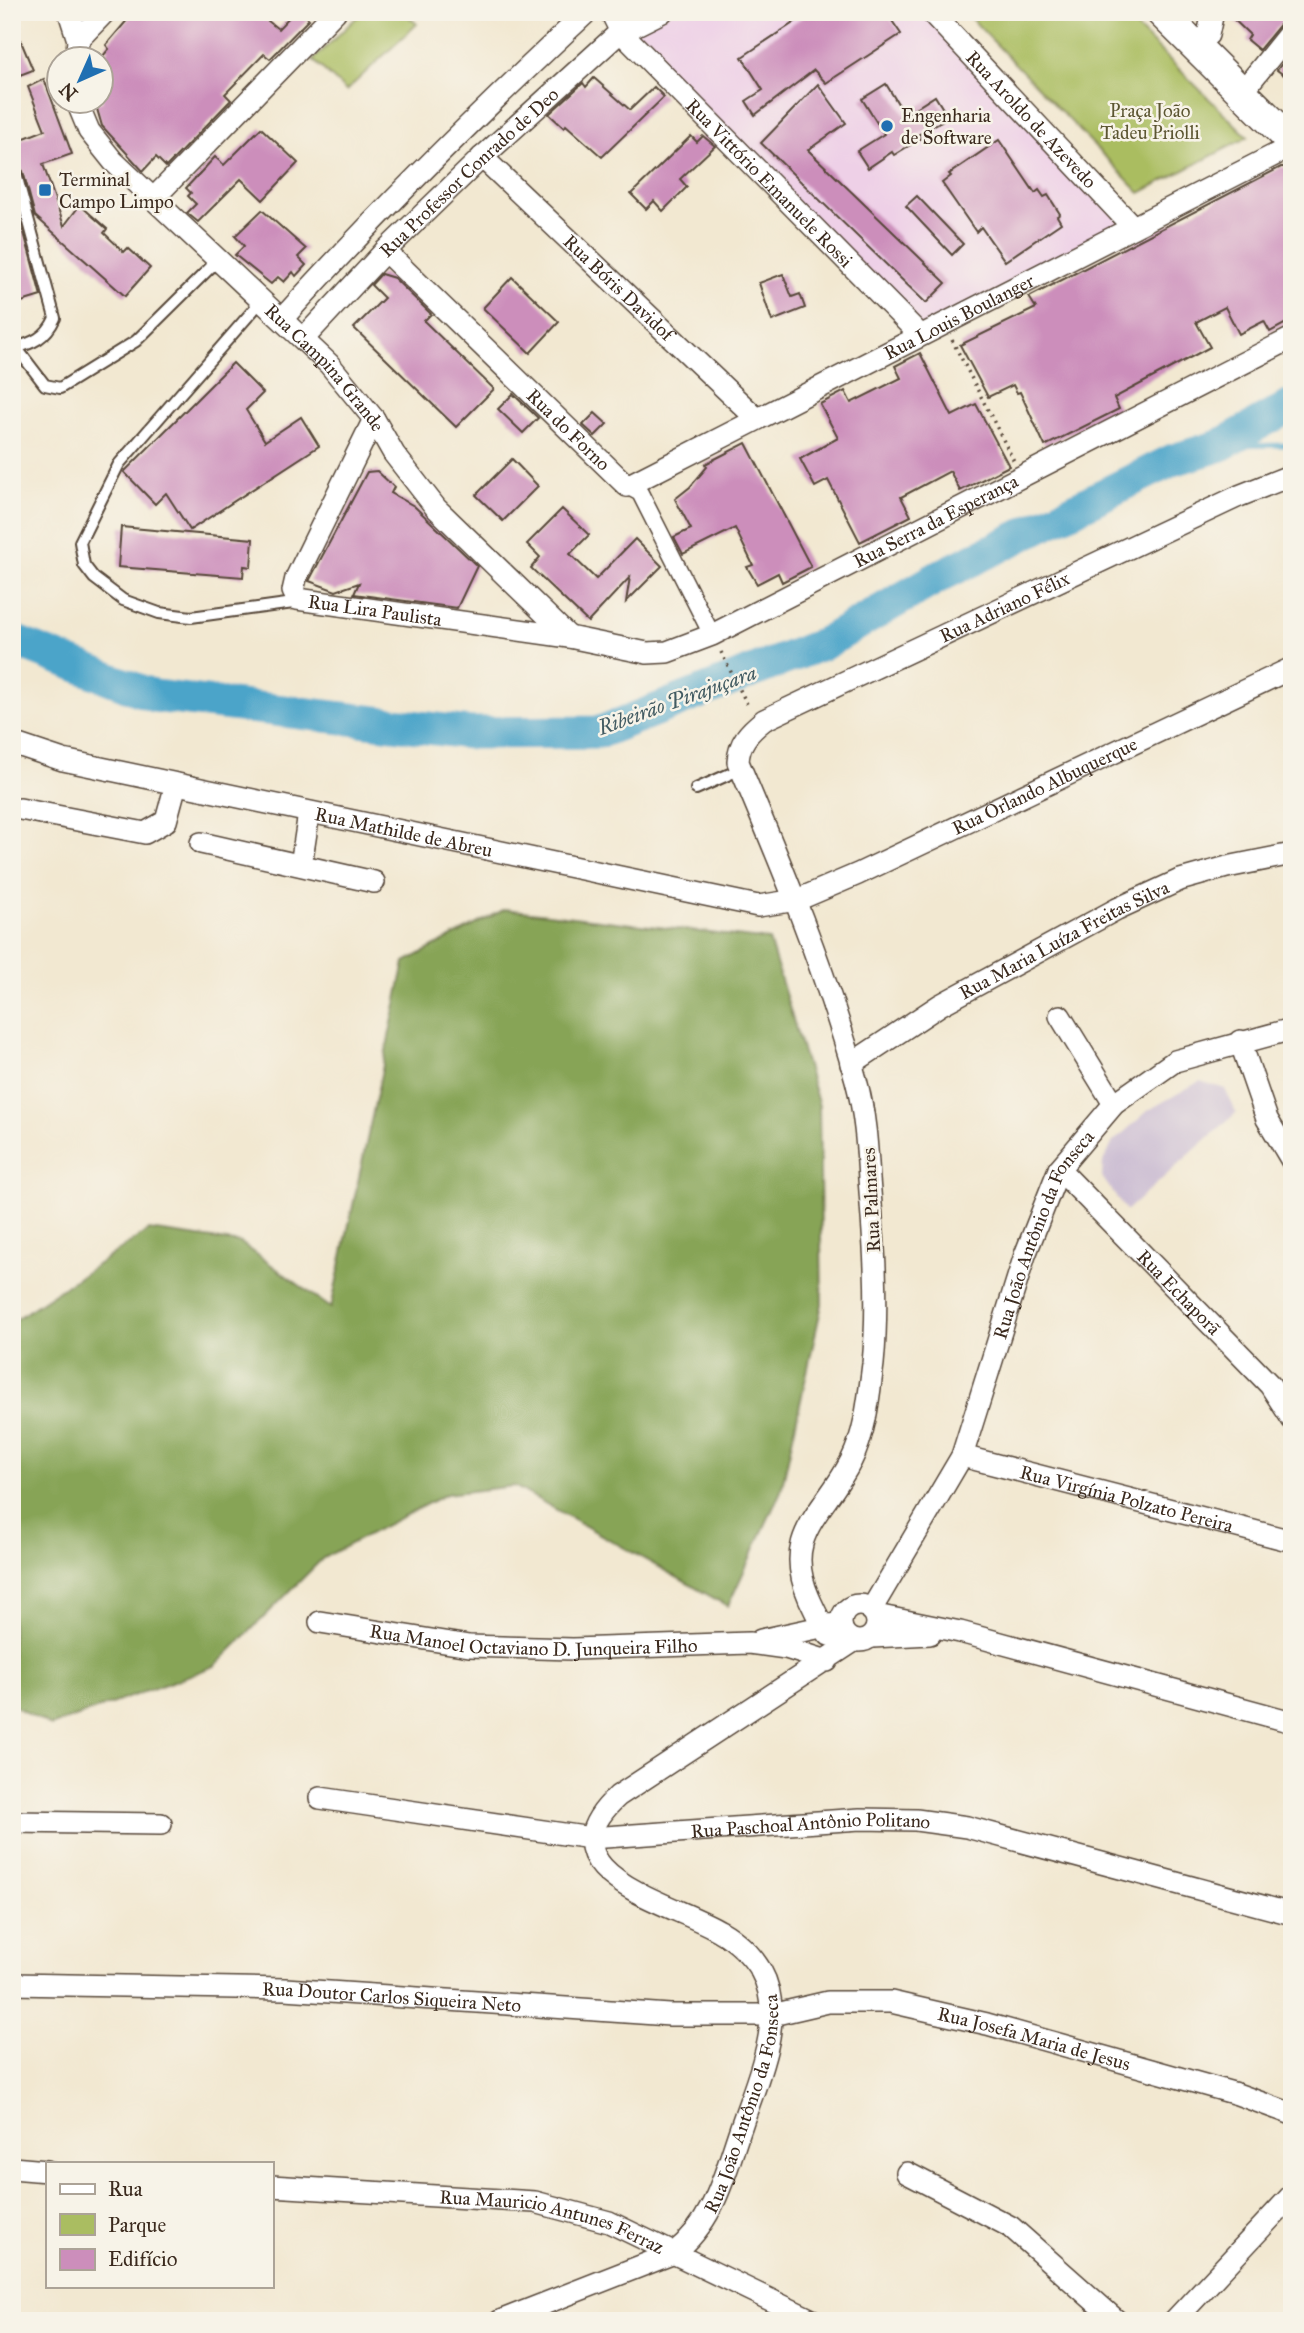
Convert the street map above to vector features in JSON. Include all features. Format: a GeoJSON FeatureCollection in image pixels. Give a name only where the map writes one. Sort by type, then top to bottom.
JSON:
{"type":"FeatureCollection","features":[{"type":"Feature","properties":{"kind":"main road"},"geometry":{"type":"LineString","coordinates":[[1161,12],[1248,86],[1292,119]]}},
{"type":"Feature","properties":{"kind":"main road"},"geometry":{"type":"LineString","coordinates":[[1186,12],[1210,24],[1248,86],[1292,144]]}},
{"type":"Feature","properties":{"kind":"street"},"geometry":{"type":"LineString","coordinates":[[69,12],[76,46]]}},
{"type":"Feature","properties":{"kind":"street"},"geometry":{"type":"LineString","coordinates":[[80,46],[105,12]]}},
{"type":"Feature","properties":{"kind":"street"},"geometry":{"type":"LineString","coordinates":[[153,199],[335,12]]}},
{"type":"Feature","properties":{"kind":"street","name":"Rua Professor Conrado de Deo"},"geometry":{"type":"LineString","coordinates":[[283,318],[360,232],[454,136],[587,12]]}},
{"type":"Feature","properties":{"kind":"street","name":"Rua Vittório Emanuele Rossi"},"geometry":{"type":"LineString","coordinates":[[611,12],[621,32],[920,335]]}},
{"type":"Feature","properties":{"kind":"street","name":"Rua Professor Conrado de Deo"},"geometry":{"type":"LineString","coordinates":[[304,338],[385,251],[482,156],[642,12]]}},
{"type":"Feature","properties":{"kind":"street"},"geometry":{"type":"LineString","coordinates":[[621,32],[662,12]]}},
{"type":"Feature","properties":{"kind":"street","name":"Rua Aroldo de Azevedo"},"geometry":{"type":"LineString","coordinates":[[931,12],[1133,227]]}},
{"type":"Feature","properties":{"kind":"street"},"geometry":{"type":"LineString","coordinates":[[1248,86],[1292,30]]}},
{"type":"Feature","properties":{"kind":"street","name":"Rua Campina Grande"},"geometry":{"type":"LineString","coordinates":[[83,116],[89,131],[113,161],[304,338],[374,419],[407,473],[436,508],[569,637]]}},
{"type":"Feature","properties":{"kind":"street","name":"Rua Louis Boulanger"},"geometry":{"type":"LineString","coordinates":[[627,486],[1292,144]]}},
{"type":"Feature","properties":{"kind":"street","name":"Rua Bóris Davidof"},"geometry":{"type":"LineString","coordinates":[[482,156],[756,418]]}},
{"type":"Feature","properties":{"kind":"street","name":"Rua do Forno"},"geometry":{"type":"LineString","coordinates":[[385,251],[627,486],[640,494],[716,644]]}},
{"type":"Feature","properties":{"kind":"street","name":"Rua Serra da Esperança"},"geometry":{"type":"LineString","coordinates":[[569,637],[647,653],[716,644],[1022,476],[1292,338]]}},
{"type":"Feature","properties":{"kind":"street","name":"Rua Lira Paulista"},"geometry":{"type":"LineString","coordinates":[[374,419],[296,578],[293,595],[301,602],[569,637]]}},
{"type":"Feature","properties":{"kind":"street","name":"Rua Adriano Félix"},"geometry":{"type":"LineString","coordinates":[[740,766],[743,740],[764,720],[1239,496],[1292,475]]}},
{"type":"Feature","properties":{"kind":"street","name":"Rua Orlando Albuquerque"},"geometry":{"type":"LineString","coordinates":[[797,900],[1292,668]]}},
{"type":"Feature","properties":{"kind":"street","name":"Rua Mathilde de Abreu"},"geometry":{"type":"LineString","coordinates":[[12,743],[64,760],[758,906],[797,900]]}},
{"type":"Feature","properties":{"kind":"street","name":"Rua Palmares"},"geometry":{"type":"LineString","coordinates":[[740,766],[797,900],[851,1064],[867,1136],[876,1291],[873,1350],[865,1418],[852,1459],[802,1540],[798,1556],[800,1577],[843,1631]]}},
{"type":"Feature","properties":{"kind":"street"},"geometry":{"type":"LineString","coordinates":[[20,809],[145,833],[166,821],[176,784]]}},
{"type":"Feature","properties":{"kind":"street"},"geometry":{"type":"LineString","coordinates":[[301,865],[309,813]]}},
{"type":"Feature","properties":{"kind":"street"},"geometry":{"type":"LineString","coordinates":[[201,843],[374,882]]}},
{"type":"Feature","properties":{"kind":"street","name":"Rua Maria Luíza Freitas Silva"},"geometry":{"type":"LineString","coordinates":[[851,1064],[940,1005],[1117,909],[1180,880],[1292,854]]}},
{"type":"Feature","properties":{"kind":"street"},"geometry":{"type":"LineString","coordinates":[[1060,1016],[1114,1104]]}},
{"type":"Feature","properties":{"kind":"street","name":"Rua João Antônio da Fonseca"},"geometry":{"type":"LineString","coordinates":[[867,1610],[962,1456],[1025,1255],[1059,1169],[1114,1104],[1175,1061],[1240,1041],[1292,1029]]}},
{"type":"Feature","properties":{"kind":"street"},"geometry":{"type":"LineString","coordinates":[[1240,1041],[1266,1119],[1292,1161]]}},
{"type":"Feature","properties":{"kind":"street","name":"Rua Echaporã"},"geometry":{"type":"LineString","coordinates":[[1059,1169],[1270,1385],[1292,1419]]}},
{"type":"Feature","properties":{"kind":"street","name":"Rua Virgínia Polzato Pereira"},"geometry":{"type":"LineString","coordinates":[[962,1456],[1291,1536]]}},
{"type":"Feature","properties":{"kind":"street"},"geometry":{"type":"LineString","coordinates":[[591,1838],[605,1809],[618,1796],[780,1689],[843,1631],[878,1626],[867,1610],[844,1612],[843,1631]]}},
{"type":"Feature","properties":{"kind":"street","name":"Rua Manoel Octaviano D. Junqueira Filho"},"geometry":{"type":"LineString","coordinates":[[867,1610],[960,1632],[1292,1722]]}},
{"type":"Feature","properties":{"kind":"street","name":"Rua Manoel Octaviano D. Junqueira Filho"},"geometry":{"type":"LineString","coordinates":[[320,1622],[469,1646],[573,1649],[748,1643],[843,1631],[960,1632]]}},
{"type":"Feature","properties":{"kind":"street","name":"Rua Manoel Octaviano D. Junqueira Filho"},"geometry":{"type":"LineString","coordinates":[[748,1643],[817,1657]]}},
{"type":"Feature","properties":{"kind":"street","name":"Rua Paschoal Antônio Politano"},"geometry":{"type":"LineString","coordinates":[[320,1798],[591,1838],[860,1819],[916,1820],[967,1827],[1292,1914]]}},
{"type":"Feature","properties":{"kind":"street"},"geometry":{"type":"LineString","coordinates":[[12,1822],[161,1824]]}},
{"type":"Feature","properties":{"kind":"street","name":"Rua João Antônio da Fonseca"},"geometry":{"type":"LineString","coordinates":[[500,2321],[674,2253],[692,2239],[713,2209],[767,2050],[772,2015],[762,1972],[740,1945],[719,1931],[630,1890],[608,1875],[597,1860],[591,1838]]}},
{"type":"Feature","properties":{"kind":"street","name":"Rua Doutor Carlos Siqueira Neto"},"geometry":{"type":"LineString","coordinates":[[12,1984],[285,1989],[670,2015],[772,2015]]}},
{"type":"Feature","properties":{"kind":"street","name":"Rua Josefa Maria de Jesus"},"geometry":{"type":"LineString","coordinates":[[772,2015],[828,2002],[891,2002],[1000,2027],[1237,2094],[1292,2114]]}},
{"type":"Feature","properties":{"kind":"street"},"geometry":{"type":"LineString","coordinates":[[12,2168],[46,2171]]}},
{"type":"Feature","properties":{"kind":"street"},"geometry":{"type":"LineString","coordinates":[[907,2173],[1011,2227],[1117,2321]]}},
{"type":"Feature","properties":{"kind":"street","name":"Rua Mauricio Antunes Ferraz"},"geometry":{"type":"LineString","coordinates":[[273,2186],[535,2202],[609,2222],[814,2321]]}},
{"type":"Feature","properties":{"kind":"street"},"geometry":{"type":"LineString","coordinates":[[1174,2321],[1292,2196]]}},
{"type":"Feature","properties":{"kind":"lane"},"geometry":{"type":"LineString","coordinates":[[16,174],[55,317],[50,330],[39,340],[13,346],[45,385],[60,388],[136,341],[219,259]]}},
{"type":"Feature","properties":{"kind":"lane"},"geometry":{"type":"LineString","coordinates":[[263,299],[119,464],[80,542],[84,565],[94,578],[123,600],[159,613],[191,617],[301,602]]}},
{"type":"Feature","properties":{"kind":"lane"},"geometry":{"type":"LineString","coordinates":[[696,789],[740,766]]}},
{"type":"Feature","properties":{"kind":"path"},"geometry":{"type":"LineString","coordinates":[[943,323],[1022,476]]}},
{"type":"Feature","properties":{"kind":"path"},"geometry":{"type":"LineString","coordinates":[[716,644],[749,708]]}},
{"type":"Feature","properties":{"kind":"shaded area"},"geometry":{"type":"Polygon","coordinates":[[[674,12],[936,12],[1133,227],[920,335],[621,32],[674,12]]]}},
{"type":"Feature","properties":{"kind":"shaded area"},"geometry":{"type":"Polygon","coordinates":[[[1200,1081],[1225,1089],[1236,1113],[1126,1211],[1102,1177],[1103,1162],[1113,1142],[1149,1110],[1200,1081]]]}},
{"type":"Feature","properties":{"kind":"green space"},"geometry":{"type":"Polygon","coordinates":[[[362,12],[404,12],[417,24],[346,91],[313,60],[362,12]]]}},
{"type":"Feature","properties":{"kind":"green space","name":"Praça João Tadeu Priolli"},"geometry":{"type":"Polygon","coordinates":[[[965,12],[1121,12],[1248,137],[1140,193],[965,12]]]}},
{"type":"Feature","properties":{"kind":"green space"},"geometry":{"type":"Polygon","coordinates":[[[505,909],[769,940],[819,1106],[822,1304],[781,1491],[728,1606],[514,1486],[446,1494],[323,1558],[215,1666],[51,1726],[12,1705],[12,1322],[149,1230],[241,1243],[331,1308],[405,962],[505,909]]]}},
{"type":"Feature","properties":{"kind":"building"},"geometry":{"type":"Polygon","coordinates":[[[134,12],[257,12],[278,29],[294,12],[302,12],[309,19],[270,59],[264,54],[225,94],[231,100],[166,167],[156,157],[143,171],[102,126],[99,116],[116,116],[116,46],[106,45],[134,12]]]}},
{"type":"Feature","properties":{"kind":"building"},"geometry":{"type":"Polygon","coordinates":[[[810,12],[886,12],[901,34],[826,83],[814,70],[755,115],[746,101],[763,90],[742,57],[810,12]]]}},
{"type":"Feature","properties":{"kind":"building"},"geometry":{"type":"Polygon","coordinates":[[[1226,12],[1292,12],[1292,17],[1282,22],[1259,50],[1247,40],[1250,35],[1226,12]]]}},
{"type":"Feature","properties":{"kind":"building"},"geometry":{"type":"Polygon","coordinates":[[[12,20],[33,70],[12,78],[12,20]]]}},
{"type":"Feature","properties":{"kind":"building"},"geometry":{"type":"Polygon","coordinates":[[[1292,51],[1292,81],[1277,70],[1292,51]]]}},
{"type":"Feature","properties":{"kind":"building"},"geometry":{"type":"Polygon","coordinates":[[[594,78],[630,110],[654,87],[664,97],[602,157],[566,125],[564,128],[549,114],[583,83],[586,87],[594,78]]]}},
{"type":"Feature","properties":{"kind":"building","name":"Terminal Campo Limpo"},"geometry":{"type":"Polygon","coordinates":[[[44,79],[46,116],[58,116],[72,154],[43,164],[64,226],[80,205],[107,229],[104,233],[124,252],[128,248],[150,268],[125,296],[35,216],[23,171],[19,167],[12,167],[12,143],[45,130],[28,87],[44,79]]]}},
{"type":"Feature","properties":{"kind":"building"},"geometry":{"type":"Polygon","coordinates":[[[818,84],[846,123],[808,150],[946,283],[926,303],[761,143],[818,84]]]}},
{"type":"Feature","properties":{"kind":"building"},"geometry":{"type":"Polygon","coordinates":[[[886,84],[905,115],[935,96],[948,117],[918,135],[920,139],[894,155],[892,152],[868,168],[857,151],[884,134],[862,99],[886,84]]]}},
{"type":"Feature","properties":{"kind":"building"},"geometry":{"type":"Polygon","coordinates":[[[261,128],[298,163],[263,200],[241,179],[198,222],[187,213],[196,204],[188,196],[191,193],[186,188],[215,157],[224,165],[261,128]]]}},
{"type":"Feature","properties":{"kind":"building"},"geometry":{"type":"Polygon","coordinates":[[[691,136],[697,142],[703,136],[715,146],[680,179],[687,187],[663,211],[654,201],[646,209],[631,194],[691,136]]]}},
{"type":"Feature","properties":{"kind":"building"},"geometry":{"type":"Polygon","coordinates":[[[999,140],[1035,193],[1039,190],[1044,197],[1048,195],[1060,214],[1057,216],[1061,223],[1005,261],[981,227],[976,232],[942,183],[951,176],[949,174],[999,140]]]}},
{"type":"Feature","properties":{"kind":"building"},"geometry":{"type":"Polygon","coordinates":[[[1281,167],[1292,167],[1292,320],[1270,332],[1264,321],[1239,334],[1225,307],[1196,322],[1210,347],[1114,398],[1119,409],[1045,446],[1020,392],[1017,393],[1013,385],[988,397],[960,345],[1036,308],[1029,297],[1281,167]]]}},
{"type":"Feature","properties":{"kind":"building"},"geometry":{"type":"Polygon","coordinates":[[[917,196],[963,244],[952,255],[906,206],[917,196]]]}},
{"type":"Feature","properties":{"kind":"building","name":"Terminal Campo Limpo"},"geometry":{"type":"Polygon","coordinates":[[[12,203],[19,214],[41,296],[12,305],[12,203]]]}},
{"type":"Feature","properties":{"kind":"building"},"geometry":{"type":"Polygon","coordinates":[[[262,210],[306,249],[298,257],[306,265],[296,276],[293,272],[284,282],[278,277],[271,284],[235,255],[244,246],[235,236],[262,210]]]}},
{"type":"Feature","properties":{"kind":"building"},"geometry":{"type":"Polygon","coordinates":[[[381,274],[394,278],[431,314],[424,321],[494,389],[456,427],[354,328],[384,298],[371,285],[381,274]]]}},
{"type":"Feature","properties":{"kind":"building"},"geometry":{"type":"Polygon","coordinates":[[[783,274],[792,297],[800,294],[805,308],[772,321],[759,283],[783,274]]]}},
{"type":"Feature","properties":{"kind":"building"},"geometry":{"type":"Polygon","coordinates":[[[512,277],[559,322],[530,353],[483,308],[512,277]]]}},
{"type":"Feature","properties":{"kind":"building"},"geometry":{"type":"Polygon","coordinates":[[[920,353],[952,416],[976,404],[1009,466],[960,491],[950,471],[901,497],[911,516],[860,542],[828,480],[815,487],[800,459],[838,438],[820,404],[845,391],[851,403],[901,378],[895,366],[920,353]]]}},
{"type":"Feature","properties":{"kind":"building"},"geometry":{"type":"Polygon","coordinates":[[[233,363],[263,393],[246,410],[265,441],[301,417],[319,446],[190,530],[166,493],[155,504],[124,472],[233,363]]]}},
{"type":"Feature","properties":{"kind":"building"},"geometry":{"type":"Polygon","coordinates":[[[513,394],[538,418],[523,433],[498,409],[513,394]]]}},
{"type":"Feature","properties":{"kind":"building"},"geometry":{"type":"Polygon","coordinates":[[[595,413],[607,424],[595,436],[583,425],[595,413]]]}},
{"type":"Feature","properties":{"kind":"building"},"geometry":{"type":"Polygon","coordinates":[[[746,443],[811,567],[782,582],[778,573],[757,584],[747,567],[753,565],[735,528],[683,554],[674,537],[691,529],[675,499],[690,487],[707,467],[705,464],[746,443]]]}},
{"type":"Feature","properties":{"kind":"building"},"geometry":{"type":"Polygon","coordinates":[[[512,459],[538,486],[503,521],[476,495],[512,459]]]}},
{"type":"Feature","properties":{"kind":"building"},"geometry":{"type":"Polygon","coordinates":[[[377,471],[394,487],[391,493],[414,506],[477,566],[457,608],[354,594],[359,583],[336,591],[309,581],[367,472],[377,471]]]}},
{"type":"Feature","properties":{"kind":"building"},"geometry":{"type":"Polygon","coordinates":[[[562,509],[589,535],[570,554],[596,579],[635,539],[662,566],[626,602],[630,577],[588,622],[531,568],[540,557],[527,544],[562,509]]]}},
{"type":"Feature","properties":{"kind":"building"},"geometry":{"type":"Polygon","coordinates":[[[121,527],[253,539],[251,567],[244,566],[243,577],[118,567],[121,527]]]}},
{"type":"Feature","properties":{"kind":"waterway","name":"Ribeirão Pirajuçara"},"geometry":{"type":"LineString","coordinates":[[12,640],[154,696],[470,733],[600,732],[825,643],[940,576],[1173,460],[1219,446],[1292,405]]}},
{"type":"Feature","properties":{"kind":"waterway"},"geometry":{"type":"LineString","coordinates":[[1219,446],[1292,445]]}},
{"type":"Feature","properties":{"kind":"place","name":"Engenharia de Software"},"geometry":{"type":"Point","coordinates":[887,126]}},
{"type":"Feature","properties":{"kind":"place","name":"Terminal Campo Limpo"},"geometry":{"type":"Point","coordinates":[45,190]}}]}
